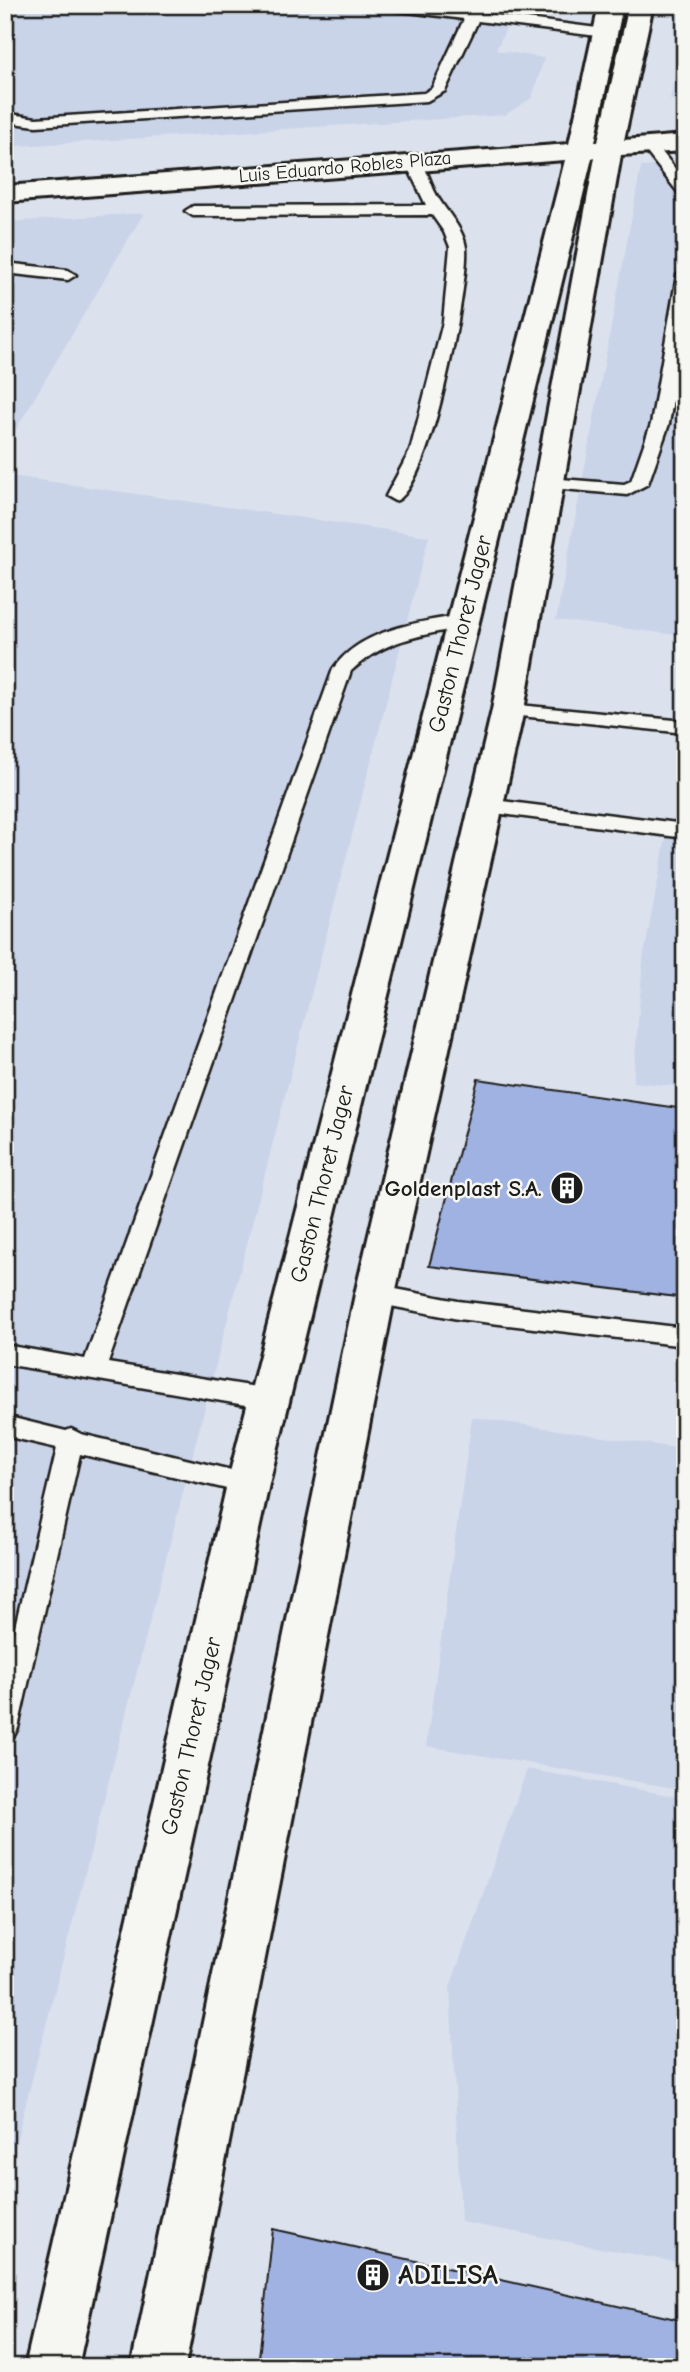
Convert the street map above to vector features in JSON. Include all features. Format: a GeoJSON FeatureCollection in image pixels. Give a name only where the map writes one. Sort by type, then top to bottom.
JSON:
{"type":"FeatureCollection","features":[{"type":"Feature","properties":{"kind":"street","name":"Gaston Thoret Jager"},"geometry":{"type":"LineString","coordinates":[[51,2367],[268,1399],[463,621],[597,140],[641,5]]}},
{"type":"Feature","properties":{"kind":"street","name":"Gaston Thoret Jager"},"geometry":{"type":"LineString","coordinates":[[158,2367],[375,1294],[508,710],[548,483],[597,140],[608,19]]}},
{"type":"Feature","properties":{"kind":"street","name":"Luis Eduardo Robles Plaza"},"geometry":{"type":"LineString","coordinates":[[5,194],[413,162],[597,140],[685,125]]}},
{"type":"Feature","properties":{"kind":"street","name":"Luis Eduardo Robles Plaza"},"geometry":{"type":"LineString","coordinates":[[5,171],[597,140],[649,145],[685,143]]}},
{"type":"Feature","properties":{"kind":"lane"},"geometry":{"type":"LineString","coordinates":[[383,5],[608,19]]}},
{"type":"Feature","properties":{"kind":"lane"},"geometry":{"type":"LineString","coordinates":[[5,117],[36,122],[427,97],[438,91],[474,11]]}},
{"type":"Feature","properties":{"kind":"lane"},"geometry":{"type":"LineString","coordinates":[[649,145],[685,192]]}},
{"type":"Feature","properties":{"kind":"lane"},"geometry":{"type":"LineString","coordinates":[[396,496],[419,451],[451,322],[458,247],[452,231],[436,210],[413,162]]}},
{"type":"Feature","properties":{"kind":"lane"},"geometry":{"type":"LineString","coordinates":[[193,211],[436,210]]}},
{"type":"Feature","properties":{"kind":"lane"},"geometry":{"type":"LineString","coordinates":[[5,268],[68,275]]}},
{"type":"Feature","properties":{"kind":"lane"},"geometry":{"type":"LineString","coordinates":[[548,483],[627,490],[639,484],[660,424],[685,275]]}},
{"type":"Feature","properties":{"kind":"lane"},"geometry":{"type":"LineString","coordinates":[[93,1370],[342,669],[359,651],[399,631],[463,621]]}},
{"type":"Feature","properties":{"kind":"lane"},"geometry":{"type":"LineString","coordinates":[[508,710],[685,727]]}},
{"type":"Feature","properties":{"kind":"lane"},"geometry":{"type":"LineString","coordinates":[[486,806],[685,831]]}},
{"type":"Feature","properties":{"kind":"lane"},"geometry":{"type":"LineString","coordinates":[[375,1294],[458,1310],[685,1338]]}},
{"type":"Feature","properties":{"kind":"lane"},"geometry":{"type":"LineString","coordinates":[[5,1354],[268,1399]]}},
{"type":"Feature","properties":{"kind":"lane"},"geometry":{"type":"LineString","coordinates":[[5,1426],[71,1439],[248,1484]]}},
{"type":"Feature","properties":{"kind":"lane"},"geometry":{"type":"LineString","coordinates":[[5,1728],[71,1439]]}},
{"type":"Feature","properties":{"kind":"shaded area"},"geometry":{"type":"Polygon","coordinates":[[[5,5],[517,5],[496,50],[544,58],[532,98],[505,115],[5,147],[5,5]]]}},
{"type":"Feature","properties":{"kind":"shaded area"},"geometry":{"type":"Polygon","coordinates":[[[685,17],[685,99],[670,100],[685,17]]]}},
{"type":"Feature","properties":{"kind":"shaded area"},"geometry":{"type":"Polygon","coordinates":[[[685,164],[685,636],[556,620],[641,167],[685,164]]]}},
{"type":"Feature","properties":{"kind":"shaded area"},"geometry":{"type":"Polygon","coordinates":[[[144,213],[5,448],[5,222],[144,213]]]}},
{"type":"Feature","properties":{"kind":"shaded area"},"geometry":{"type":"Polygon","coordinates":[[[5,475],[429,536],[5,2185],[5,475]]]}},
{"type":"Feature","properties":{"kind":"shaded area"},"geometry":{"type":"Polygon","coordinates":[[[666,837],[685,839],[685,1087],[633,1082],[643,959],[666,837]]]}},
{"type":"Feature","properties":{"kind":"shaded area"},"geometry":{"type":"Polygon","coordinates":[[[472,1417],[685,1449],[685,1790],[426,1746],[472,1417]]]}},
{"type":"Feature","properties":{"kind":"shaded area"},"geometry":{"type":"Polygon","coordinates":[[[527,1769],[685,1798],[685,2264],[461,2222],[450,1987],[527,1769]]]}},
{"type":"Feature","properties":{"kind":"building","name":"Goldenplast S.A."},"geometry":{"type":"Polygon","coordinates":[[[478,1079],[685,1109],[685,1298],[429,1266],[478,1079]]]}},
{"type":"Feature","properties":{"kind":"building","name":"ADILISA"},"geometry":{"type":"Polygon","coordinates":[[[273,2229],[685,2321],[685,2367],[258,2367],[273,2229]]]}},
{"type":"Feature","properties":{"kind":"place","name":"Goldenplast S.A."},"geometry":{"type":"Point","coordinates":[567,1188]}},
{"type":"Feature","properties":{"kind":"place","name":"ADILISA"},"geometry":{"type":"Point","coordinates":[373,2275]}}]}
